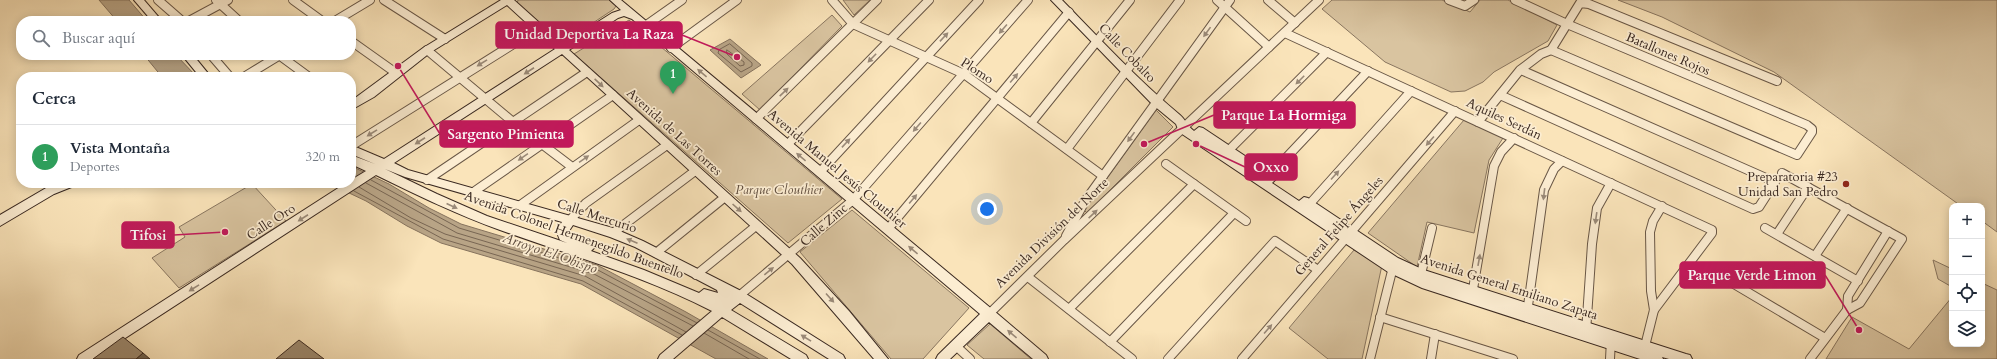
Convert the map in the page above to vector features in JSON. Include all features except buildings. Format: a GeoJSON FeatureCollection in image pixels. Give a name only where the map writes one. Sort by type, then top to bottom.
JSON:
{"type":"FeatureCollection","features":[{"type":"Feature","properties":{"kind":"street"},"geometry":{"type":"LineString","coordinates":[[138,0],[152,16]]}},
{"type":"Feature","properties":{"kind":"street"},"geometry":{"type":"LineString","coordinates":[[158,0],[176,16]]}},
{"type":"Feature","properties":{"kind":"street"},"geometry":{"type":"LineString","coordinates":[[197,16],[218,2],[228,0]]}},
{"type":"Feature","properties":{"kind":"street"},"geometry":{"type":"LineString","coordinates":[[293,0],[315,16]]}},
{"type":"Feature","properties":{"kind":"street"},"geometry":{"type":"LineString","coordinates":[[343,16],[370,0]]}},
{"type":"Feature","properties":{"kind":"street"},"geometry":{"type":"LineString","coordinates":[[384,0],[445,39]]}},
{"type":"Feature","properties":{"kind":"street"},"geometry":{"type":"LineString","coordinates":[[356,103],[370,94],[427,50],[508,0]]}},
{"type":"Feature","properties":{"kind":"street","name":"Avenida de Las Torres"},"geometry":{"type":"LineString","coordinates":[[508,0],[789,255],[845,315],[882,359]]}},
{"type":"Feature","properties":{"kind":"street"},"geometry":{"type":"LineString","coordinates":[[646,26],[682,0]]}},
{"type":"Feature","properties":{"kind":"street"},"geometry":{"type":"LineString","coordinates":[[671,48],[737,0]]}},
{"type":"Feature","properties":{"kind":"street","name":"Plomo"},"geometry":{"type":"LineString","coordinates":[[832,0],[853,24],[964,74],[1103,176]]}},
{"type":"Feature","properties":{"kind":"street"},"geometry":{"type":"LineString","coordinates":[[756,119],[877,0]]}},
{"type":"Feature","properties":{"kind":"street"},"geometry":{"type":"LineString","coordinates":[[787,145],[929,0]]}},
{"type":"Feature","properties":{"kind":"street"},"geometry":{"type":"LineString","coordinates":[[820,172],[979,0]]}},
{"type":"Feature","properties":{"kind":"street","name":"Calle Zinc"},"geometry":{"type":"LineString","coordinates":[[666,357],[853,200],[1028,0]]}},
{"type":"Feature","properties":{"kind":"street","name":"Calle Cobalto"},"geometry":{"type":"LineString","coordinates":[[1056,0],[1157,102],[1184,125]]}},
{"type":"Feature","properties":{"kind":"street"},"geometry":{"type":"LineString","coordinates":[[1032,123],[1130,0]]}},
{"type":"Feature","properties":{"kind":"street"},"geometry":{"type":"LineString","coordinates":[[1067,149],[1180,0]]}},
{"type":"Feature","properties":{"kind":"street"},"geometry":{"type":"LineString","coordinates":[[1217,0],[1269,47]]}},
{"type":"Feature","properties":{"kind":"street"},"geometry":{"type":"LineString","coordinates":[[1064,240],[1078,211],[1230,0]]}},
{"type":"Feature","properties":{"kind":"street"},"geometry":{"type":"LineString","coordinates":[[1268,0],[1295,23]]}},
{"type":"Feature","properties":{"kind":"street","name":"Avenida División del Norte"},"geometry":{"type":"LineString","coordinates":[[942,359],[1184,125],[1319,0]]}},
{"type":"Feature","properties":{"kind":"street"},"geometry":{"type":"LineString","coordinates":[[1449,0],[1466,7],[1469,6],[1474,0]]}},
{"type":"Feature","properties":{"kind":"street","name":"Batallones Rojos"},"geometry":{"type":"LineString","coordinates":[[1515,0],[1567,24],[1807,125],[1812,129],[1797,156],[1551,50]]}},
{"type":"Feature","properties":{"kind":"street"},"geometry":{"type":"LineString","coordinates":[[615,15],[619,10],[620,1]]}},
{"type":"Feature","properties":{"kind":"street","name":"Avenida Manuel Jesús Clouthier"},"geometry":{"type":"LineString","coordinates":[[620,1],[635,17],[671,48],[1042,359]]}},
{"type":"Feature","properties":{"kind":"street"},"geometry":{"type":"LineString","coordinates":[[218,2],[233,16]]}},
{"type":"Feature","properties":{"kind":"street"},"geometry":{"type":"LineString","coordinates":[[1478,122],[1521,70],[1534,57],[1551,50],[1578,4],[1584,3],[1777,81]]}},
{"type":"Feature","properties":{"kind":"street"},"geometry":{"type":"LineString","coordinates":[[888,229],[1069,12]]}},
{"type":"Feature","properties":{"kind":"street"},"geometry":{"type":"LineString","coordinates":[[615,15],[624,13],[635,17]]}},
{"type":"Feature","properties":{"kind":"street","name":"Calle Oro"},"geometry":{"type":"LineString","coordinates":[[356,182],[615,15]]}},
{"type":"Feature","properties":{"kind":"street"},"geometry":{"type":"LineString","coordinates":[[356,144],[539,28]]}},
{"type":"Feature","properties":{"kind":"street","name":"Aquiles Serdán"},"geometry":{"type":"LineString","coordinates":[[1285,33],[1712,230],[1712,233],[1654,310]]}},
{"type":"Feature","properties":{"kind":"street"},"geometry":{"type":"LineString","coordinates":[[356,45],[396,73]]}},
{"type":"Feature","properties":{"kind":"street"},"geometry":{"type":"LineString","coordinates":[[427,50],[513,122],[572,167]]}},
{"type":"Feature","properties":{"kind":"street"},"geometry":{"type":"LineString","coordinates":[[1226,154],[1327,52]]}},
{"type":"Feature","properties":{"kind":"street"},"geometry":{"type":"LineString","coordinates":[[191,60],[202,72]]}},
{"type":"Feature","properties":{"kind":"street"},"geometry":{"type":"LineString","coordinates":[[215,60],[226,72]]}},
{"type":"Feature","properties":{"kind":"street"},"geometry":{"type":"LineString","coordinates":[[252,72],[272,60]]}},
{"type":"Feature","properties":{"kind":"street"},"geometry":{"type":"LineString","coordinates":[[287,60],[302,72]]}},
{"type":"Feature","properties":{"kind":"street"},"geometry":{"type":"LineString","coordinates":[[1500,95],[1756,209],[1775,182],[1521,70]]}},
{"type":"Feature","properties":{"kind":"street"},"geometry":{"type":"LineString","coordinates":[[427,180],[587,72]]}},
{"type":"Feature","properties":{"kind":"street"},"geometry":{"type":"LineString","coordinates":[[1268,177],[1368,72]]}},
{"type":"Feature","properties":{"kind":"street"},"geometry":{"type":"LineString","coordinates":[[1306,207],[1411,92]]}},
{"type":"Feature","properties":{"kind":"street"},"geometry":{"type":"LineString","coordinates":[[472,193],[612,95]]}},
{"type":"Feature","properties":{"kind":"street","name":"General Felipe Ángeles"},"geometry":{"type":"LineString","coordinates":[[1242,359],[1348,234],[1456,111]]}},
{"type":"Feature","properties":{"kind":"street"},"geometry":{"type":"LineString","coordinates":[[519,206],[639,120]]}},
{"type":"Feature","properties":{"kind":"street","name":"Avenida General Emiliano Zapata"},"geometry":{"type":"LineString","coordinates":[[1184,125],[1422,283],[1472,294],[1528,311],[1611,340],[1657,359]]}},
{"type":"Feature","properties":{"kind":"street"},"geometry":{"type":"LineString","coordinates":[[1472,294],[1494,166],[1501,152],[1514,138]]}},
{"type":"Feature","properties":{"kind":"street"},"geometry":{"type":"LineString","coordinates":[[602,258],[588,247],[564,237],[563,231],[570,220],[586,203],[667,145]]}},
{"type":"Feature","properties":{"kind":"street"},"geometry":{"type":"LineString","coordinates":[[356,151],[376,169]]}},
{"type":"Feature","properties":{"kind":"street","name":"Avenida General Emiliano Zapata"},"geometry":{"type":"LineString","coordinates":[[1226,154],[1268,177],[1306,207]]}},
{"type":"Feature","properties":{"kind":"street","name":"Avenida Colonel Hermenegildo Buentello"},"geometry":{"type":"LineString","coordinates":[[356,161],[401,177],[457,208],[514,231],[602,258],[686,292],[717,314],[802,359]]}},
{"type":"Feature","properties":{"kind":"street"},"geometry":{"type":"LineString","coordinates":[[1528,311],[1544,190],[1554,169],[1562,161]]}},
{"type":"Feature","properties":{"kind":"street"},"geometry":{"type":"LineString","coordinates":[[1166,164],[1246,221]]}},
{"type":"Feature","properties":{"kind":"street"},"geometry":{"type":"LineString","coordinates":[[613,233],[695,171]]}},
{"type":"Feature","properties":{"kind":"street"},"geometry":{"type":"LineString","coordinates":[[1782,173],[1902,239],[1860,304],[1847,310],[1810,359]]}},
{"type":"Feature","properties":{"kind":"street","name":"Calle Mercurio"},"geometry":{"type":"LineString","coordinates":[[401,177],[427,180],[613,233],[656,253],[739,296],[839,359]]}},
{"type":"Feature","properties":{"kind":"street"},"geometry":{"type":"LineString","coordinates":[[1586,331],[1592,244],[1597,208],[1611,183]]}},
{"type":"Feature","properties":{"kind":"street"},"geometry":{"type":"LineString","coordinates":[[1068,309],[1194,184]]}},
{"type":"Feature","properties":{"kind":"street"},"geometry":{"type":"LineString","coordinates":[[0,221],[58,188]]}},
{"type":"Feature","properties":{"kind":"street","name":"Calle Oro"},"geometry":{"type":"LineString","coordinates":[[83,359],[348,188]]}},
{"type":"Feature","properties":{"kind":"street"},"geometry":{"type":"LineString","coordinates":[[1777,234],[1808,188]]}},
{"type":"Feature","properties":{"kind":"street"},"geometry":{"type":"LineString","coordinates":[[656,253],[725,197]]}},
{"type":"Feature","properties":{"kind":"street"},"geometry":{"type":"LineString","coordinates":[[1645,346],[1654,310],[1651,291],[1650,232],[1653,221],[1662,206]]}},
{"type":"Feature","properties":{"kind":"street"},"geometry":{"type":"LineString","coordinates":[[1815,256],[1847,208]]}},
{"type":"Feature","properties":{"kind":"street"},"geometry":{"type":"LineString","coordinates":[[1110,342],[1234,213]]}},
{"type":"Feature","properties":{"kind":"street"},"geometry":{"type":"LineString","coordinates":[[696,275],[756,226]]}},
{"type":"Feature","properties":{"kind":"street"},"geometry":{"type":"LineString","coordinates":[[1421,274],[1432,228]]}},
{"type":"Feature","properties":{"kind":"street"},"geometry":{"type":"LineString","coordinates":[[1765,228],[1858,281]]}},
{"type":"Feature","properties":{"kind":"street"},"geometry":{"type":"LineString","coordinates":[[1847,310],[1848,296],[1888,231]]}},
{"type":"Feature","properties":{"kind":"street"},"geometry":{"type":"LineString","coordinates":[[1168,359],[1275,241],[1318,270]]}},
{"type":"Feature","properties":{"kind":"street"},"geometry":{"type":"LineString","coordinates":[[1370,359],[1393,265]]}},
{"type":"Feature","properties":{"kind":"street","name":"Avenida General Emiliano Zapata"},"geometry":{"type":"LineString","coordinates":[[1393,265],[1421,274],[1472,294]]}},
{"type":"Feature","properties":{"kind":"street"},"geometry":{"type":"LineString","coordinates":[[1028,277],[1132,359]]}},
{"type":"Feature","properties":{"kind":"street"},"geometry":{"type":"LineString","coordinates":[[1734,284],[1825,338]]}},
{"type":"Feature","properties":{"kind":"street"},"geometry":{"type":"LineString","coordinates":[[686,292],[695,291],[718,299],[724,294],[723,288]]}},
{"type":"Feature","properties":{"kind":"street"},"geometry":{"type":"LineString","coordinates":[[1380,317],[1435,334],[1491,356],[1512,359]]}},
{"type":"Feature","properties":{"kind":"street"},"geometry":{"type":"LineString","coordinates":[[1431,359],[1435,334]]}},
{"type":"Feature","properties":{"kind":"street"},"geometry":{"type":"LineString","coordinates":[[1610,359],[1611,340]]}},
{"type":"Feature","properties":{"kind":"street","name":"Avenida General Emiliano Zapata"},"geometry":{"type":"LineString","coordinates":[[1611,340],[1645,346],[1686,359]]}},
{"type":"Feature","properties":{"kind":"street"},"geometry":{"type":"LineString","coordinates":[[956,346],[970,359]]}},
{"type":"Feature","properties":{"kind":"green space"},"geometry":{"type":"Polygon","coordinates":[[[518,0],[609,0],[616,6],[614,9],[564,42],[559,43],[517,4],[518,0]]]}},
{"type":"Feature","properties":{"kind":"green space"},"geometry":{"type":"Polygon","coordinates":[[[843,0],[870,0],[854,15],[843,0]]]}},
{"type":"Feature","properties":{"kind":"green space"},"geometry":{"type":"Polygon","coordinates":[[[1332,0],[1442,0],[1470,12],[1480,0],[1508,0],[1557,25],[1548,41],[1494,72],[1483,82],[1465,91],[1451,92],[1385,62],[1322,9],[1332,0]]]}},
{"type":"Feature","properties":{"kind":"green space"},"geometry":{"type":"Polygon","coordinates":[[[1618,0],[1997,0],[1997,232],[1985,223],[1985,203],[1957,203],[1774,72],[1662,17],[1618,0]]]}},
{"type":"Feature","properties":{"kind":"green space"},"geometry":{"type":"Polygon","coordinates":[[[832,15],[842,26],[760,110],[742,94],[832,15]]]}},
{"type":"Feature","properties":{"kind":"green space","name":"Parque Clouthier"},"geometry":{"type":"Polygon","coordinates":[[[629,20],[842,199],[788,243],[574,54],[629,20]]]}},
{"type":"Feature","properties":{"kind":"green space"},"geometry":{"type":"Polygon","coordinates":[[[1156,110],[1173,127],[1087,213],[1084,210],[1156,110]]]}},
{"type":"Feature","properties":{"kind":"green space"},"geometry":{"type":"Polygon","coordinates":[[[1464,120],[1503,138],[1489,160],[1474,233],[1427,222],[1417,267],[1368,233],[1464,120]]]}},
{"type":"Feature","properties":{"kind":"green space"},"geometry":{"type":"Polygon","coordinates":[[[245,188],[256,188],[286,221],[179,288],[152,258],[185,237],[179,227],[245,188]]]}},
{"type":"Feature","properties":{"kind":"green space","name":"Parque Clouthier"},"geometry":{"type":"Polygon","coordinates":[[[852,210],[969,308],[923,359],[891,359],[800,252],[852,210]]]}},
{"type":"Feature","properties":{"kind":"green space"},"geometry":{"type":"Polygon","coordinates":[[[1354,250],[1382,265],[1362,359],[1328,359],[1289,328],[1354,250]]]}},
{"type":"Feature","properties":{"kind":"green space"},"geometry":{"type":"Polygon","coordinates":[[[1933,260],[1949,268],[1949,285],[1938,279],[1933,260]]]}},
{"type":"Feature","properties":{"kind":"green space"},"geometry":{"type":"Polygon","coordinates":[[[1985,284],[1997,290],[1997,359],[1826,359],[1852,317],[1909,349],[1949,301],[1949,347],[1985,347],[1985,284]]]}},
{"type":"Feature","properties":{"kind":"green space"},"geometry":{"type":"Polygon","coordinates":[[[990,324],[1031,359],[984,359],[967,345],[990,324]]]}},
{"type":"Feature","properties":{"kind":"water"},"geometry":{"type":"Polygon","coordinates":[[[99,0],[129,0],[143,16],[113,16],[99,0]]]}},
{"type":"Feature","properties":{"kind":"water"},"geometry":{"type":"Polygon","coordinates":[[[730,39],[761,65],[741,78],[710,50],[730,39]]]}},
{"type":"Feature","properties":{"kind":"water"},"geometry":{"type":"Polygon","coordinates":[[[148,60],[181,60],[192,72],[158,72],[148,60]]]}},
{"type":"Feature","properties":{"kind":"water","name":"Arroyo El Obispo"},"geometry":{"type":"Polygon","coordinates":[[[356,168],[389,184],[429,208],[461,224],[597,265],[686,312],[768,359],[716,359],[581,284],[441,243],[407,226],[366,201],[339,188],[356,188],[356,168]]]}},
{"type":"Feature","properties":{"kind":"place","name":"Unidad Deportiva La Raza"},"geometry":{"type":"Point","coordinates":[737,57]}},
{"type":"Feature","properties":{"kind":"place","name":"Sargento Pimienta"},"geometry":{"type":"Point","coordinates":[398,66]}},
{"type":"Feature","properties":{"kind":"place","name":"Vista Montaña"},"geometry":{"type":"Point","coordinates":[673,94]}},
{"type":"Feature","properties":{"kind":"place","name":"Parque La Hormiga"},"geometry":{"type":"Point","coordinates":[1144,144]}},
{"type":"Feature","properties":{"kind":"place","name":"Oxxo"},"geometry":{"type":"Point","coordinates":[1196,144]}},
{"type":"Feature","properties":{"kind":"place","name":"Preparatoria #23 Unidad San Pedro"},"geometry":{"type":"Point","coordinates":[1846,184]}},
{"type":"Feature","properties":{"kind":"place","name":"Tifosi"},"geometry":{"type":"Point","coordinates":[225,232]}},
{"type":"Feature","properties":{"kind":"place","name":"Parque Verde Limon"},"geometry":{"type":"Point","coordinates":[1859,330]}}]}
